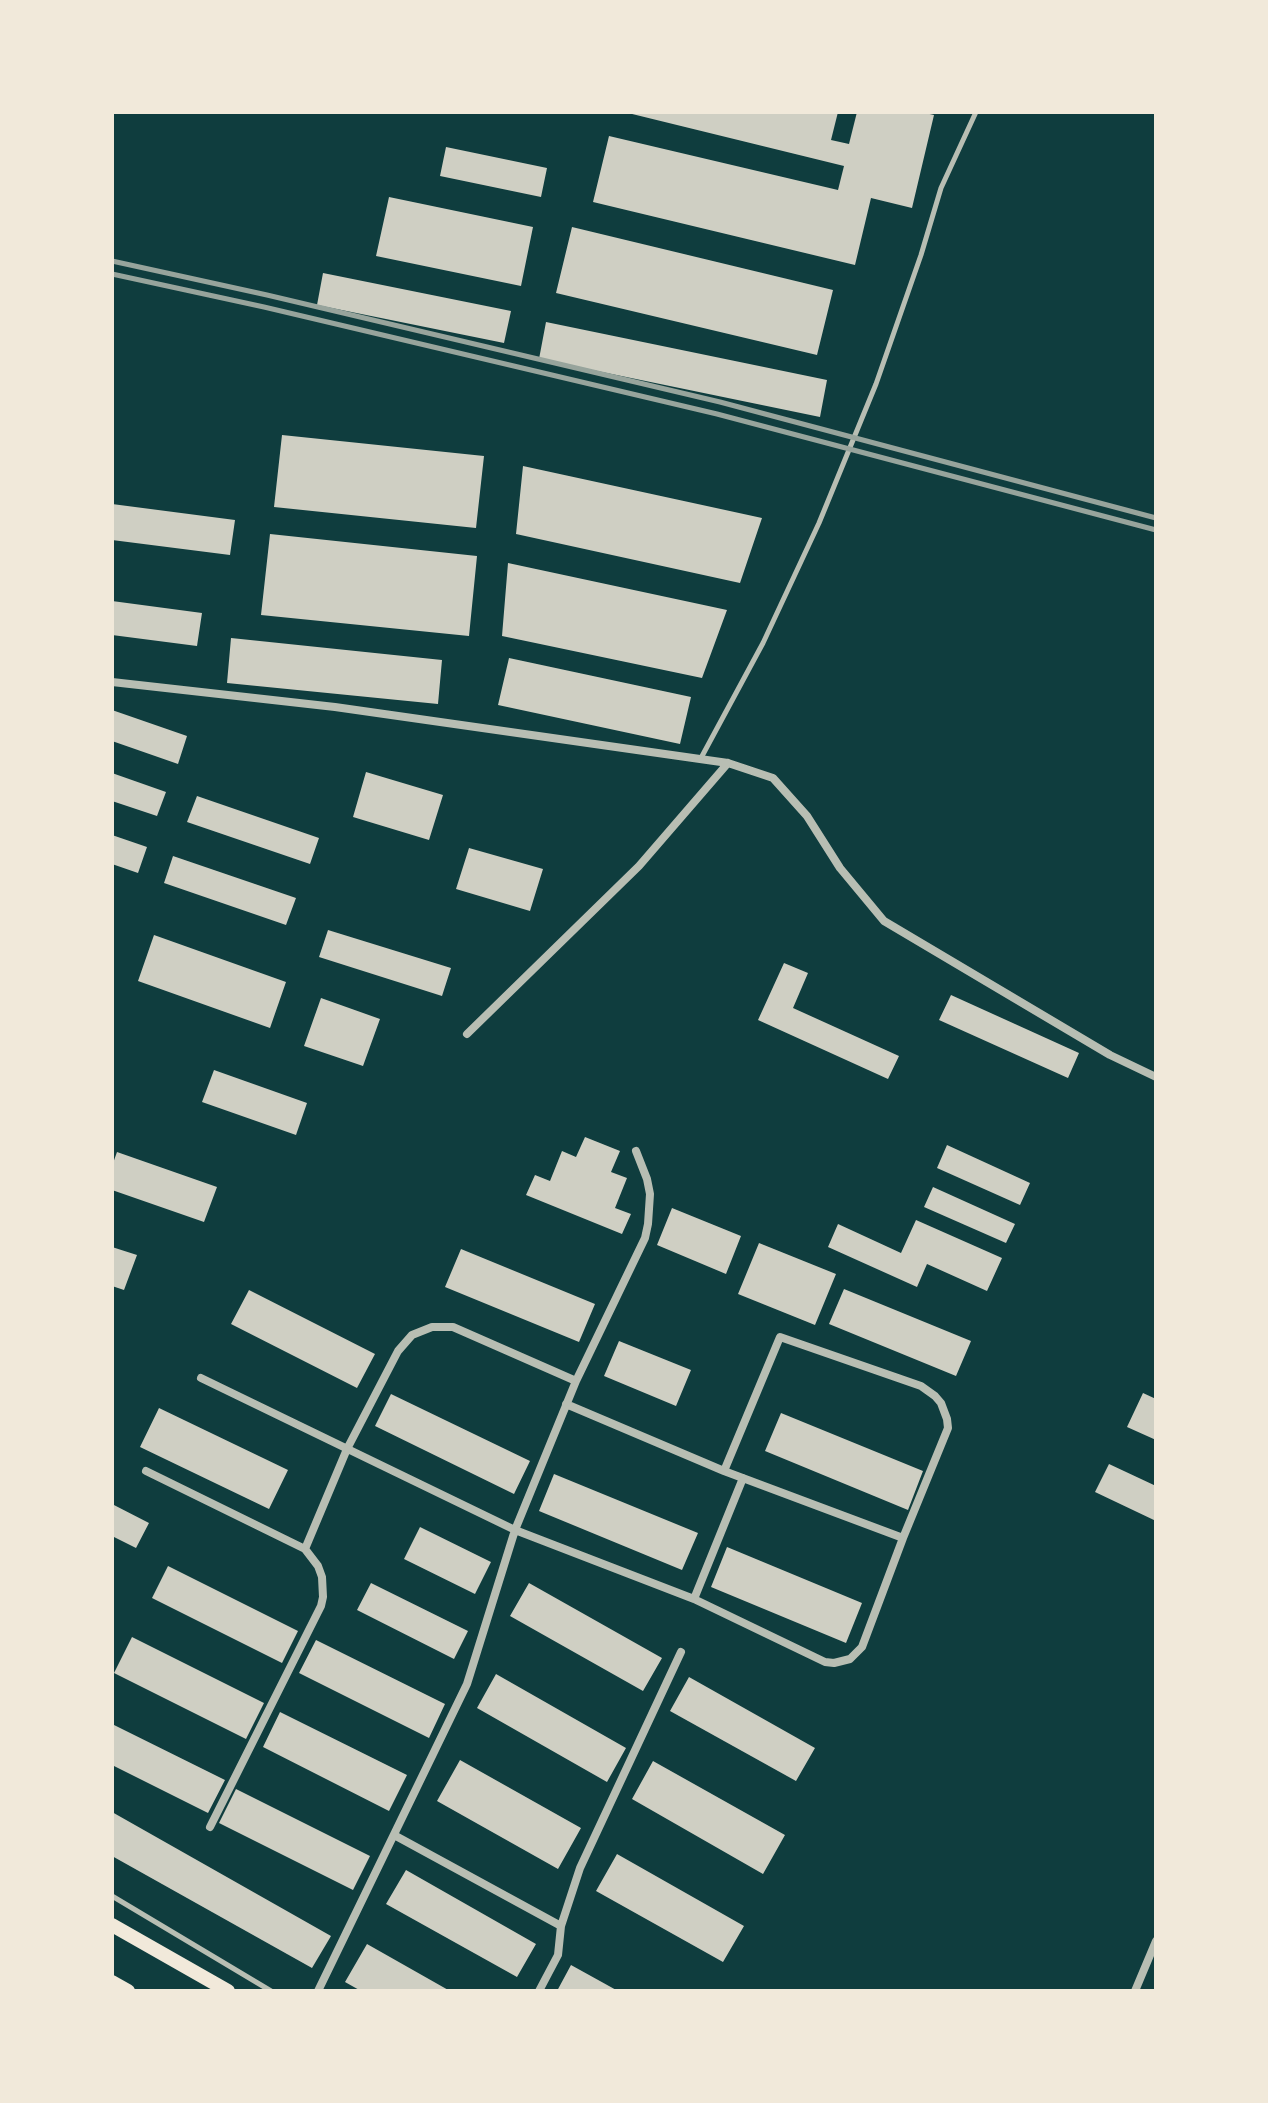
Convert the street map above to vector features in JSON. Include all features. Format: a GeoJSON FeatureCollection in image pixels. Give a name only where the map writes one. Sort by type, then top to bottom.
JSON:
{"type":"FeatureCollection","features":[{"type":"Feature","properties":{"kind":"main road"},"geometry":{"type":"LineString","coordinates":[[112,1925],[228,1991]]}},
{"type":"Feature","properties":{"kind":"main road"},"geometry":{"type":"LineString","coordinates":[[112,1982],[128,1991]]}},
{"type":"Feature","properties":{"kind":"street"},"geometry":{"type":"LineString","coordinates":[[112,682],[350,709],[701,759],[728,763],[773,778],[807,816],[840,868],[884,921],[1110,1055],[1156,1077]]}},
{"type":"Feature","properties":{"kind":"street"},"geometry":{"type":"LineString","coordinates":[[467,1034],[639,866],[728,763]]}},
{"type":"Feature","properties":{"kind":"street"},"geometry":{"type":"LineString","coordinates":[[318,1991],[467,1684],[515,1530],[576,1381],[645,1238],[650,1194],[636,1151]]}},
{"type":"Feature","properties":{"kind":"street"},"geometry":{"type":"LineString","coordinates":[[305,1549],[347,1449],[398,1351],[412,1335],[442,1326],[463,1330],[576,1381]]}},
{"type":"Feature","properties":{"kind":"street"},"geometry":{"type":"LineString","coordinates":[[201,1378],[515,1530],[694,1599],[825,1662],[850,1659],[862,1647],[948,1428],[947,1419],[941,1403],[921,1386],[780,1337],[724,1471]]}},
{"type":"Feature","properties":{"kind":"street"},"geometry":{"type":"LineString","coordinates":[[566,1404],[724,1471],[903,1538]]}},
{"type":"Feature","properties":{"kind":"street"},"geometry":{"type":"LineString","coordinates":[[146,1471],[305,1549],[322,1577],[321,1606],[210,1827]]}},
{"type":"Feature","properties":{"kind":"street"},"geometry":{"type":"LineString","coordinates":[[694,1599],[743,1478]]}},
{"type":"Feature","properties":{"kind":"street"},"geometry":{"type":"LineString","coordinates":[[539,1991],[558,1955],[561,1926],[580,1868],[681,1652]]}},
{"type":"Feature","properties":{"kind":"street"},"geometry":{"type":"LineString","coordinates":[[394,1835],[561,1926]]}},
{"type":"Feature","properties":{"kind":"street"},"geometry":{"type":"LineString","coordinates":[[1135,1991],[1156,1941]]}},
{"type":"Feature","properties":{"kind":"lane"},"geometry":{"type":"LineString","coordinates":[[701,759],[763,643],[819,523],[876,384],[941,188],[976,112]]}},
{"type":"Feature","properties":{"kind":"lane"},"geometry":{"type":"LineString","coordinates":[[112,1896],[271,1991]]}},
{"type":"Feature","properties":{"kind":"building"},"geometry":{"type":"Polygon","coordinates":[[[624,112],[838,112],[831,140],[849,144],[857,112],[921,112],[934,115],[912,208],[871,198],[855,265],[593,202],[609,136],[838,190],[844,166],[624,112]]]}},
{"type":"Feature","properties":{"kind":"building"},"geometry":{"type":"Polygon","coordinates":[[[446,147],[547,168],[541,197],[440,176],[446,147]]]}},
{"type":"Feature","properties":{"kind":"building"},"geometry":{"type":"Polygon","coordinates":[[[389,197],[533,227],[521,286],[376,256],[389,197]]]}},
{"type":"Feature","properties":{"kind":"building"},"geometry":{"type":"Polygon","coordinates":[[[572,227],[833,290],[817,355],[556,293],[572,227]]]}},
{"type":"Feature","properties":{"kind":"building"},"geometry":{"type":"Polygon","coordinates":[[[323,273],[511,311],[504,343],[317,305],[323,273]]]}},
{"type":"Feature","properties":{"kind":"building"},"geometry":{"type":"Polygon","coordinates":[[[546,322],[827,380],[820,417],[539,359],[546,322]]]}},
{"type":"Feature","properties":{"kind":"building"},"geometry":{"type":"Polygon","coordinates":[[[282,435],[484,456],[476,528],[274,507],[282,435]]]}},
{"type":"Feature","properties":{"kind":"building"},"geometry":{"type":"Polygon","coordinates":[[[523,466],[762,518],[740,583],[516,534],[523,466]]]}},
{"type":"Feature","properties":{"kind":"building"},"geometry":{"type":"Polygon","coordinates":[[[112,504],[235,520],[230,555],[112,540],[112,504]]]}},
{"type":"Feature","properties":{"kind":"building"},"geometry":{"type":"Polygon","coordinates":[[[270,534],[477,556],[469,636],[261,615],[270,534]]]}},
{"type":"Feature","properties":{"kind":"building"},"geometry":{"type":"Polygon","coordinates":[[[508,563],[727,610],[702,678],[502,636],[508,563]]]}},
{"type":"Feature","properties":{"kind":"building"},"geometry":{"type":"Polygon","coordinates":[[[112,601],[202,613],[197,646],[112,635],[112,601]]]}},
{"type":"Feature","properties":{"kind":"building"},"geometry":{"type":"Polygon","coordinates":[[[231,638],[442,660],[438,704],[227,683],[231,638]]]}},
{"type":"Feature","properties":{"kind":"building"},"geometry":{"type":"Polygon","coordinates":[[[509,658],[691,697],[680,744],[498,705],[509,658]]]}},
{"type":"Feature","properties":{"kind":"building"},"geometry":{"type":"Polygon","coordinates":[[[112,710],[187,736],[178,764],[112,741],[112,710]]]}},
{"type":"Feature","properties":{"kind":"building"},"geometry":{"type":"Polygon","coordinates":[[[366,772],[443,795],[429,840],[353,817],[366,772]]]}},
{"type":"Feature","properties":{"kind":"building"},"geometry":{"type":"Polygon","coordinates":[[[112,773],[166,792],[157,816],[112,801],[112,773]]]}},
{"type":"Feature","properties":{"kind":"building"},"geometry":{"type":"Polygon","coordinates":[[[197,796],[319,838],[310,864],[187,822],[197,796]]]}},
{"type":"Feature","properties":{"kind":"building"},"geometry":{"type":"Polygon","coordinates":[[[112,835],[147,847],[138,873],[112,864],[112,835]]]}},
{"type":"Feature","properties":{"kind":"building"},"geometry":{"type":"Polygon","coordinates":[[[469,848],[543,869],[530,911],[456,889],[469,848]]]}},
{"type":"Feature","properties":{"kind":"building"},"geometry":{"type":"Polygon","coordinates":[[[173,856],[296,898],[286,925],[164,883],[173,856]]]}},
{"type":"Feature","properties":{"kind":"building"},"geometry":{"type":"Polygon","coordinates":[[[328,930],[451,968],[442,996],[319,957],[328,930]]]}},
{"type":"Feature","properties":{"kind":"building"},"geometry":{"type":"Polygon","coordinates":[[[154,935],[286,982],[270,1028],[138,981],[154,935]]]}},
{"type":"Feature","properties":{"kind":"building"},"geometry":{"type":"Polygon","coordinates":[[[784,963],[808,973],[793,1008],[899,1056],[888,1079],[758,1020],[784,963]]]}},
{"type":"Feature","properties":{"kind":"building"},"geometry":{"type":"Polygon","coordinates":[[[951,995],[1079,1053],[1068,1078],[939,1020],[951,995]]]}},
{"type":"Feature","properties":{"kind":"building"},"geometry":{"type":"Polygon","coordinates":[[[321,998],[380,1019],[363,1066],[304,1046],[321,998]]]}},
{"type":"Feature","properties":{"kind":"building"},"geometry":{"type":"Polygon","coordinates":[[[214,1070],[307,1103],[296,1135],[202,1102],[214,1070]]]}},
{"type":"Feature","properties":{"kind":"building"},"geometry":{"type":"Polygon","coordinates":[[[585,1137],[620,1151],[611,1172],[627,1178],[615,1208],[631,1214],[622,1234],[526,1195],[535,1175],[550,1181],[562,1151],[576,1157],[585,1137]]]}},
{"type":"Feature","properties":{"kind":"building"},"geometry":{"type":"Polygon","coordinates":[[[947,1145],[1030,1183],[1020,1205],[937,1168],[947,1145]]]}},
{"type":"Feature","properties":{"kind":"building"},"geometry":{"type":"Polygon","coordinates":[[[117,1152],[217,1187],[204,1222],[112,1190],[112,1166],[117,1152]]]}},
{"type":"Feature","properties":{"kind":"building"},"geometry":{"type":"Polygon","coordinates":[[[933,1187],[1015,1224],[1006,1243],[924,1207],[933,1187]]]}},
{"type":"Feature","properties":{"kind":"building"},"geometry":{"type":"Polygon","coordinates":[[[672,1208],[741,1236],[726,1274],[657,1245],[672,1208]]]}},
{"type":"Feature","properties":{"kind":"building"},"geometry":{"type":"Polygon","coordinates":[[[916,1220],[1002,1258],[987,1291],[927,1264],[917,1287],[828,1247],[838,1224],[901,1253],[916,1220]]]}},
{"type":"Feature","properties":{"kind":"building"},"geometry":{"type":"Polygon","coordinates":[[[759,1243],[836,1274],[815,1325],[738,1294],[759,1243]]]}},
{"type":"Feature","properties":{"kind":"building"},"geometry":{"type":"Polygon","coordinates":[[[112,1247],[137,1255],[124,1290],[112,1286],[112,1247]]]}},
{"type":"Feature","properties":{"kind":"building"},"geometry":{"type":"Polygon","coordinates":[[[461,1249],[595,1304],[579,1342],[445,1287],[461,1249]]]}},
{"type":"Feature","properties":{"kind":"building"},"geometry":{"type":"Polygon","coordinates":[[[844,1289],[971,1341],[956,1376],[829,1324],[844,1289]]]}},
{"type":"Feature","properties":{"kind":"building"},"geometry":{"type":"Polygon","coordinates":[[[249,1290],[375,1354],[357,1388],[231,1324],[249,1290]]]}},
{"type":"Feature","properties":{"kind":"building"},"geometry":{"type":"Polygon","coordinates":[[[619,1341],[691,1370],[676,1406],[604,1376],[619,1341]]]}},
{"type":"Feature","properties":{"kind":"building"},"geometry":{"type":"Polygon","coordinates":[[[1143,1393],[1156,1399],[1156,1440],[1127,1427],[1143,1393]]]}},
{"type":"Feature","properties":{"kind":"building"},"geometry":{"type":"Polygon","coordinates":[[[391,1394],[530,1461],[514,1494],[375,1426],[391,1394]]]}},
{"type":"Feature","properties":{"kind":"building"},"geometry":{"type":"Polygon","coordinates":[[[159,1408],[288,1470],[269,1509],[140,1447],[159,1408]]]}},
{"type":"Feature","properties":{"kind":"building"},"geometry":{"type":"Polygon","coordinates":[[[781,1413],[923,1471],[908,1510],[765,1451],[781,1413]]]}},
{"type":"Feature","properties":{"kind":"building"},"geometry":{"type":"Polygon","coordinates":[[[1109,1464],[1156,1486],[1156,1521],[1095,1492],[1109,1464]]]}},
{"type":"Feature","properties":{"kind":"building"},"geometry":{"type":"Polygon","coordinates":[[[554,1474],[698,1533],[682,1570],[539,1511],[554,1474]]]}},
{"type":"Feature","properties":{"kind":"building"},"geometry":{"type":"Polygon","coordinates":[[[112,1504],[149,1523],[136,1548],[112,1536],[112,1504]]]}},
{"type":"Feature","properties":{"kind":"building"},"geometry":{"type":"Polygon","coordinates":[[[420,1527],[491,1562],[475,1594],[404,1559],[420,1527]]]}},
{"type":"Feature","properties":{"kind":"building"},"geometry":{"type":"Polygon","coordinates":[[[727,1547],[862,1603],[846,1643],[711,1587],[727,1547]]]}},
{"type":"Feature","properties":{"kind":"building"},"geometry":{"type":"Polygon","coordinates":[[[168,1566],[298,1631],[282,1663],[152,1598],[168,1566]]]}},
{"type":"Feature","properties":{"kind":"building"},"geometry":{"type":"Polygon","coordinates":[[[371,1583],[468,1631],[454,1659],[357,1610],[371,1583]]]}},
{"type":"Feature","properties":{"kind":"building"},"geometry":{"type":"Polygon","coordinates":[[[529,1583],[662,1658],[643,1691],[510,1616],[529,1583]]]}},
{"type":"Feature","properties":{"kind":"building"},"geometry":{"type":"Polygon","coordinates":[[[132,1637],[264,1703],[246,1739],[114,1673],[132,1637]]]}},
{"type":"Feature","properties":{"kind":"building"},"geometry":{"type":"Polygon","coordinates":[[[316,1640],[445,1704],[429,1738],[299,1673],[316,1640]]]}},
{"type":"Feature","properties":{"kind":"building"},"geometry":{"type":"Polygon","coordinates":[[[496,1674],[626,1748],[607,1782],[477,1708],[496,1674]]]}},
{"type":"Feature","properties":{"kind":"building"},"geometry":{"type":"Polygon","coordinates":[[[689,1677],[815,1748],[796,1781],[670,1711],[689,1677]]]}},
{"type":"Feature","properties":{"kind":"building"},"geometry":{"type":"Polygon","coordinates":[[[280,1712],[407,1775],[389,1811],[263,1747],[280,1712]]]}},
{"type":"Feature","properties":{"kind":"building"},"geometry":{"type":"Polygon","coordinates":[[[112,1724],[225,1780],[208,1813],[112,1765],[112,1724]]]}},
{"type":"Feature","properties":{"kind":"building"},"geometry":{"type":"Polygon","coordinates":[[[460,1760],[581,1828],[558,1869],[437,1801],[460,1760]]]}},
{"type":"Feature","properties":{"kind":"building"},"geometry":{"type":"Polygon","coordinates":[[[653,1761],[785,1835],[763,1874],[632,1799],[653,1761]]]}},
{"type":"Feature","properties":{"kind":"building"},"geometry":{"type":"Polygon","coordinates":[[[236,1789],[370,1856],[353,1890],[219,1823],[236,1789]]]}},
{"type":"Feature","properties":{"kind":"building"},"geometry":{"type":"Polygon","coordinates":[[[112,1812],[331,1936],[312,1968],[112,1856],[112,1812]]]}},
{"type":"Feature","properties":{"kind":"building"},"geometry":{"type":"Polygon","coordinates":[[[617,1854],[744,1926],[723,1962],[596,1891],[617,1854]]]}},
{"type":"Feature","properties":{"kind":"building"},"geometry":{"type":"Polygon","coordinates":[[[406,1870],[536,1944],[517,1977],[386,1904],[406,1870]]]}},
{"type":"Feature","properties":{"kind":"building"},"geometry":{"type":"Polygon","coordinates":[[[367,1944],[450,1991],[361,1991],[345,1982],[367,1944]]]}},
{"type":"Feature","properties":{"kind":"building"},"geometry":{"type":"Polygon","coordinates":[[[571,1965],[618,1991],[557,1991],[571,1965]]]}},
{"type":"Feature","properties":{"kind":"railway"},"geometry":{"type":"LineString","coordinates":[[112,261],[720,402],[1156,518]]}},
{"type":"Feature","properties":{"kind":"railway"},"geometry":{"type":"LineString","coordinates":[[112,274],[717,414],[1156,530]]}}]}
